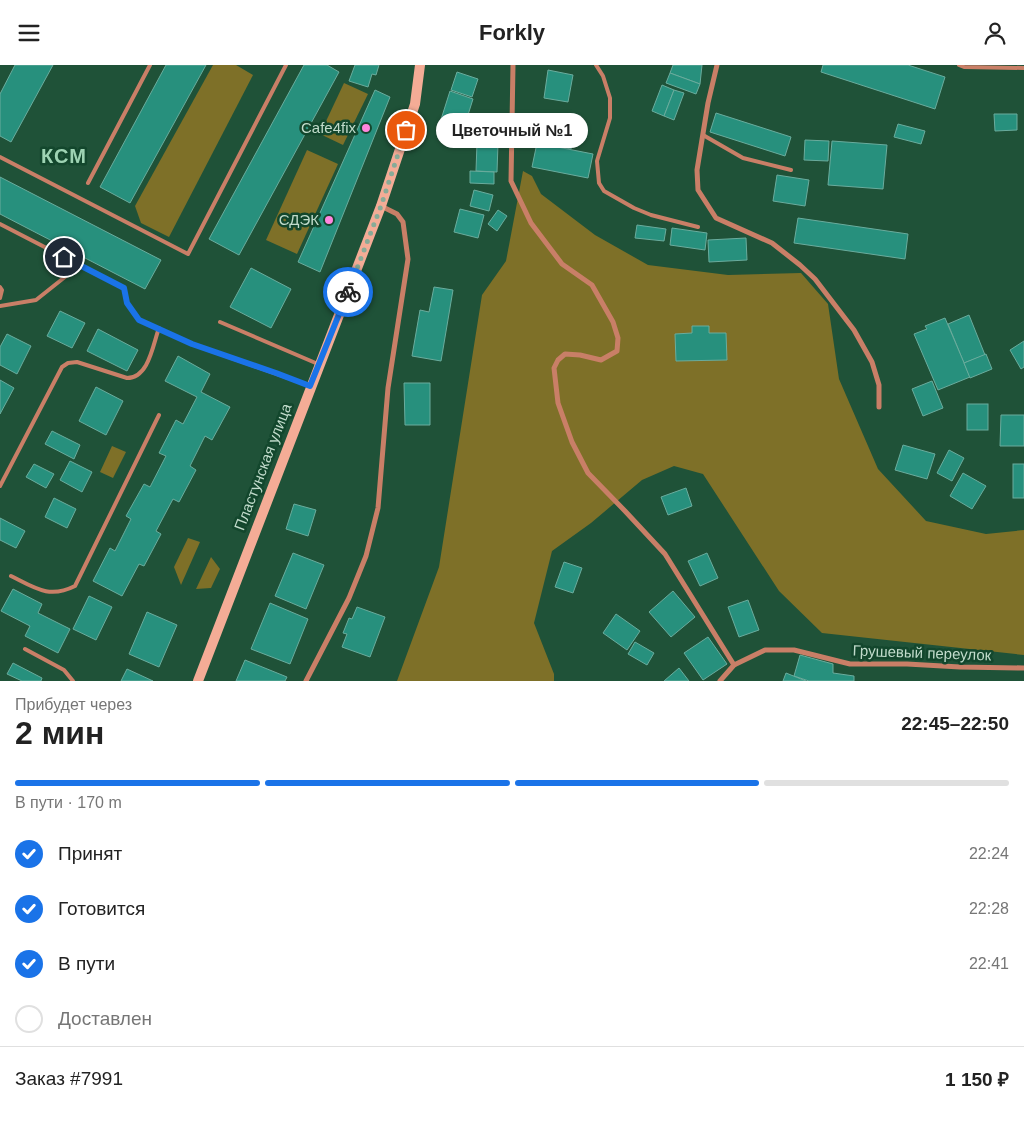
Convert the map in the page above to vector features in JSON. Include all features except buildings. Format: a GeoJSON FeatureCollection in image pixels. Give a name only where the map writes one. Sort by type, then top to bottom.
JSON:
{"type":"FeatureCollection","features":[{"type":"Feature","properties":{"kind":"main road","name":"Пластунская улица"},"geometry":{"type":"LineString","coordinates":[[198,681],[310,386],[320,365],[381,206],[415,104],[420,65]]}},
{"type":"Feature","properties":{"kind":"street"},"geometry":{"type":"LineString","coordinates":[[513,65],[511,181],[531,223],[562,264],[592,285],[613,322],[618,337],[617,351],[602,360],[565,354],[558,360],[554,368],[558,403],[572,443],[588,473],[665,554],[734,665]]}},
{"type":"Feature","properties":{"kind":"street"},"geometry":{"type":"LineString","coordinates":[[717,65],[708,103],[697,170],[698,190],[716,218],[772,243],[815,279],[854,330],[872,362],[879,385],[879,407]]}},
{"type":"Feature","properties":{"kind":"street"},"geometry":{"type":"LineString","coordinates":[[306,681],[349,598],[366,556],[378,508],[388,388],[408,259],[403,221],[397,214],[381,206]]}},
{"type":"Feature","properties":{"kind":"street","name":"Грушевый переулок"},"geometry":{"type":"LineString","coordinates":[[720,681],[734,665],[765,650],[794,650],[850,664],[1024,668]]}},
{"type":"Feature","properties":{"kind":"lane"},"geometry":{"type":"LineString","coordinates":[[88,183],[150,65]]}},
{"type":"Feature","properties":{"kind":"lane"},"geometry":{"type":"LineString","coordinates":[[0,157],[188,254],[286,65]]}},
{"type":"Feature","properties":{"kind":"lane"},"geometry":{"type":"LineString","coordinates":[[596,65],[610,98],[610,118],[597,161],[599,183],[604,191],[634,209],[698,227]]}},
{"type":"Feature","properties":{"kind":"lane"},"geometry":{"type":"LineString","coordinates":[[959,65],[964,67],[1024,68]]}},
{"type":"Feature","properties":{"kind":"lane"},"geometry":{"type":"LineString","coordinates":[[703,135],[743,158],[791,170]]}},
{"type":"Feature","properties":{"kind":"lane"},"geometry":{"type":"LineString","coordinates":[[0,223],[124,288],[127,303],[139,320],[192,344],[310,386]]}},
{"type":"Feature","properties":{"kind":"lane"},"geometry":{"type":"LineString","coordinates":[[0,305],[36,300],[80,265]]}},
{"type":"Feature","properties":{"kind":"lane"},"geometry":{"type":"LineString","coordinates":[[0,287],[2,290],[0,298]]}},
{"type":"Feature","properties":{"kind":"lane"},"geometry":{"type":"LineString","coordinates":[[220,322],[320,365]]}},
{"type":"Feature","properties":{"kind":"lane"},"geometry":{"type":"LineString","coordinates":[[0,486],[62,367],[68,363],[77,362],[127,378],[133,378],[140,375],[145,367],[159,328]]}},
{"type":"Feature","properties":{"kind":"lane"},"geometry":{"type":"LineString","coordinates":[[11,576],[41,591],[62,593],[75,586],[159,415]]}},
{"type":"Feature","properties":{"kind":"lane"},"geometry":{"type":"LineString","coordinates":[[25,649],[64,670],[73,681]]}},
{"type":"Feature","properties":{"kind":"shaded area"},"geometry":{"type":"Polygon","coordinates":[[[213,65],[236,65],[253,75],[169,237],[141,223],[135,206],[213,65]]]}},
{"type":"Feature","properties":{"kind":"shaded area"},"geometry":{"type":"Polygon","coordinates":[[[344,83],[368,94],[343,145],[320,134],[344,83]]]}},
{"type":"Feature","properties":{"kind":"shaded area"},"geometry":{"type":"Polygon","coordinates":[[[307,150],[338,164],[297,254],[266,240],[307,150]]]}},
{"type":"Feature","properties":{"kind":"shaded area"},"geometry":{"type":"Polygon","coordinates":[[[523,171],[532,176],[541,194],[595,235],[648,265],[728,275],[801,273],[828,304],[839,379],[878,469],[926,521],[986,534],[1024,530],[1024,655],[822,633],[779,591],[703,474],[674,466],[642,480],[591,523],[552,551],[534,623],[554,674],[554,681],[397,681],[439,567],[482,295],[506,261],[523,171]]]}},
{"type":"Feature","properties":{"kind":"shaded area"},"geometry":{"type":"Polygon","coordinates":[[[112,446],[126,452],[113,478],[100,472],[112,446]]]}},
{"type":"Feature","properties":{"kind":"shaded area"},"geometry":{"type":"Polygon","coordinates":[[[188,538],[200,542],[181,585],[174,567],[188,538]]]}},
{"type":"Feature","properties":{"kind":"shaded area"},"geometry":{"type":"Polygon","coordinates":[[[211,557],[220,569],[211,588],[196,589],[211,557]]]}},
{"type":"Feature","properties":{"kind":"way so far"},"geometry":{"type":"LineString","coordinates":[[348,292],[381,206],[406,130]]}},
{"type":"Feature","properties":{"kind":"place","name":"Cafe4fix"},"geometry":{"type":"Point","coordinates":[366,128]}},
{"type":"Feature","properties":{"kind":"place","name":"Цветочный №1"},"geometry":{"type":"Point","coordinates":[406,130]}},
{"type":"Feature","properties":{"kind":"place","name":"СДЭК"},"geometry":{"type":"Point","coordinates":[329,220]}},
{"type":"Feature","properties":{"kind":"district","name":"КСМ"},"geometry":{"type":"Point","coordinates":[64,156]}},
{"type":"Feature","properties":{"kind":"route"},"geometry":{"type":"LineString","coordinates":[[64,257],[124,288],[127,303],[139,320],[192,344],[310,386],[348,292]]}}]}
